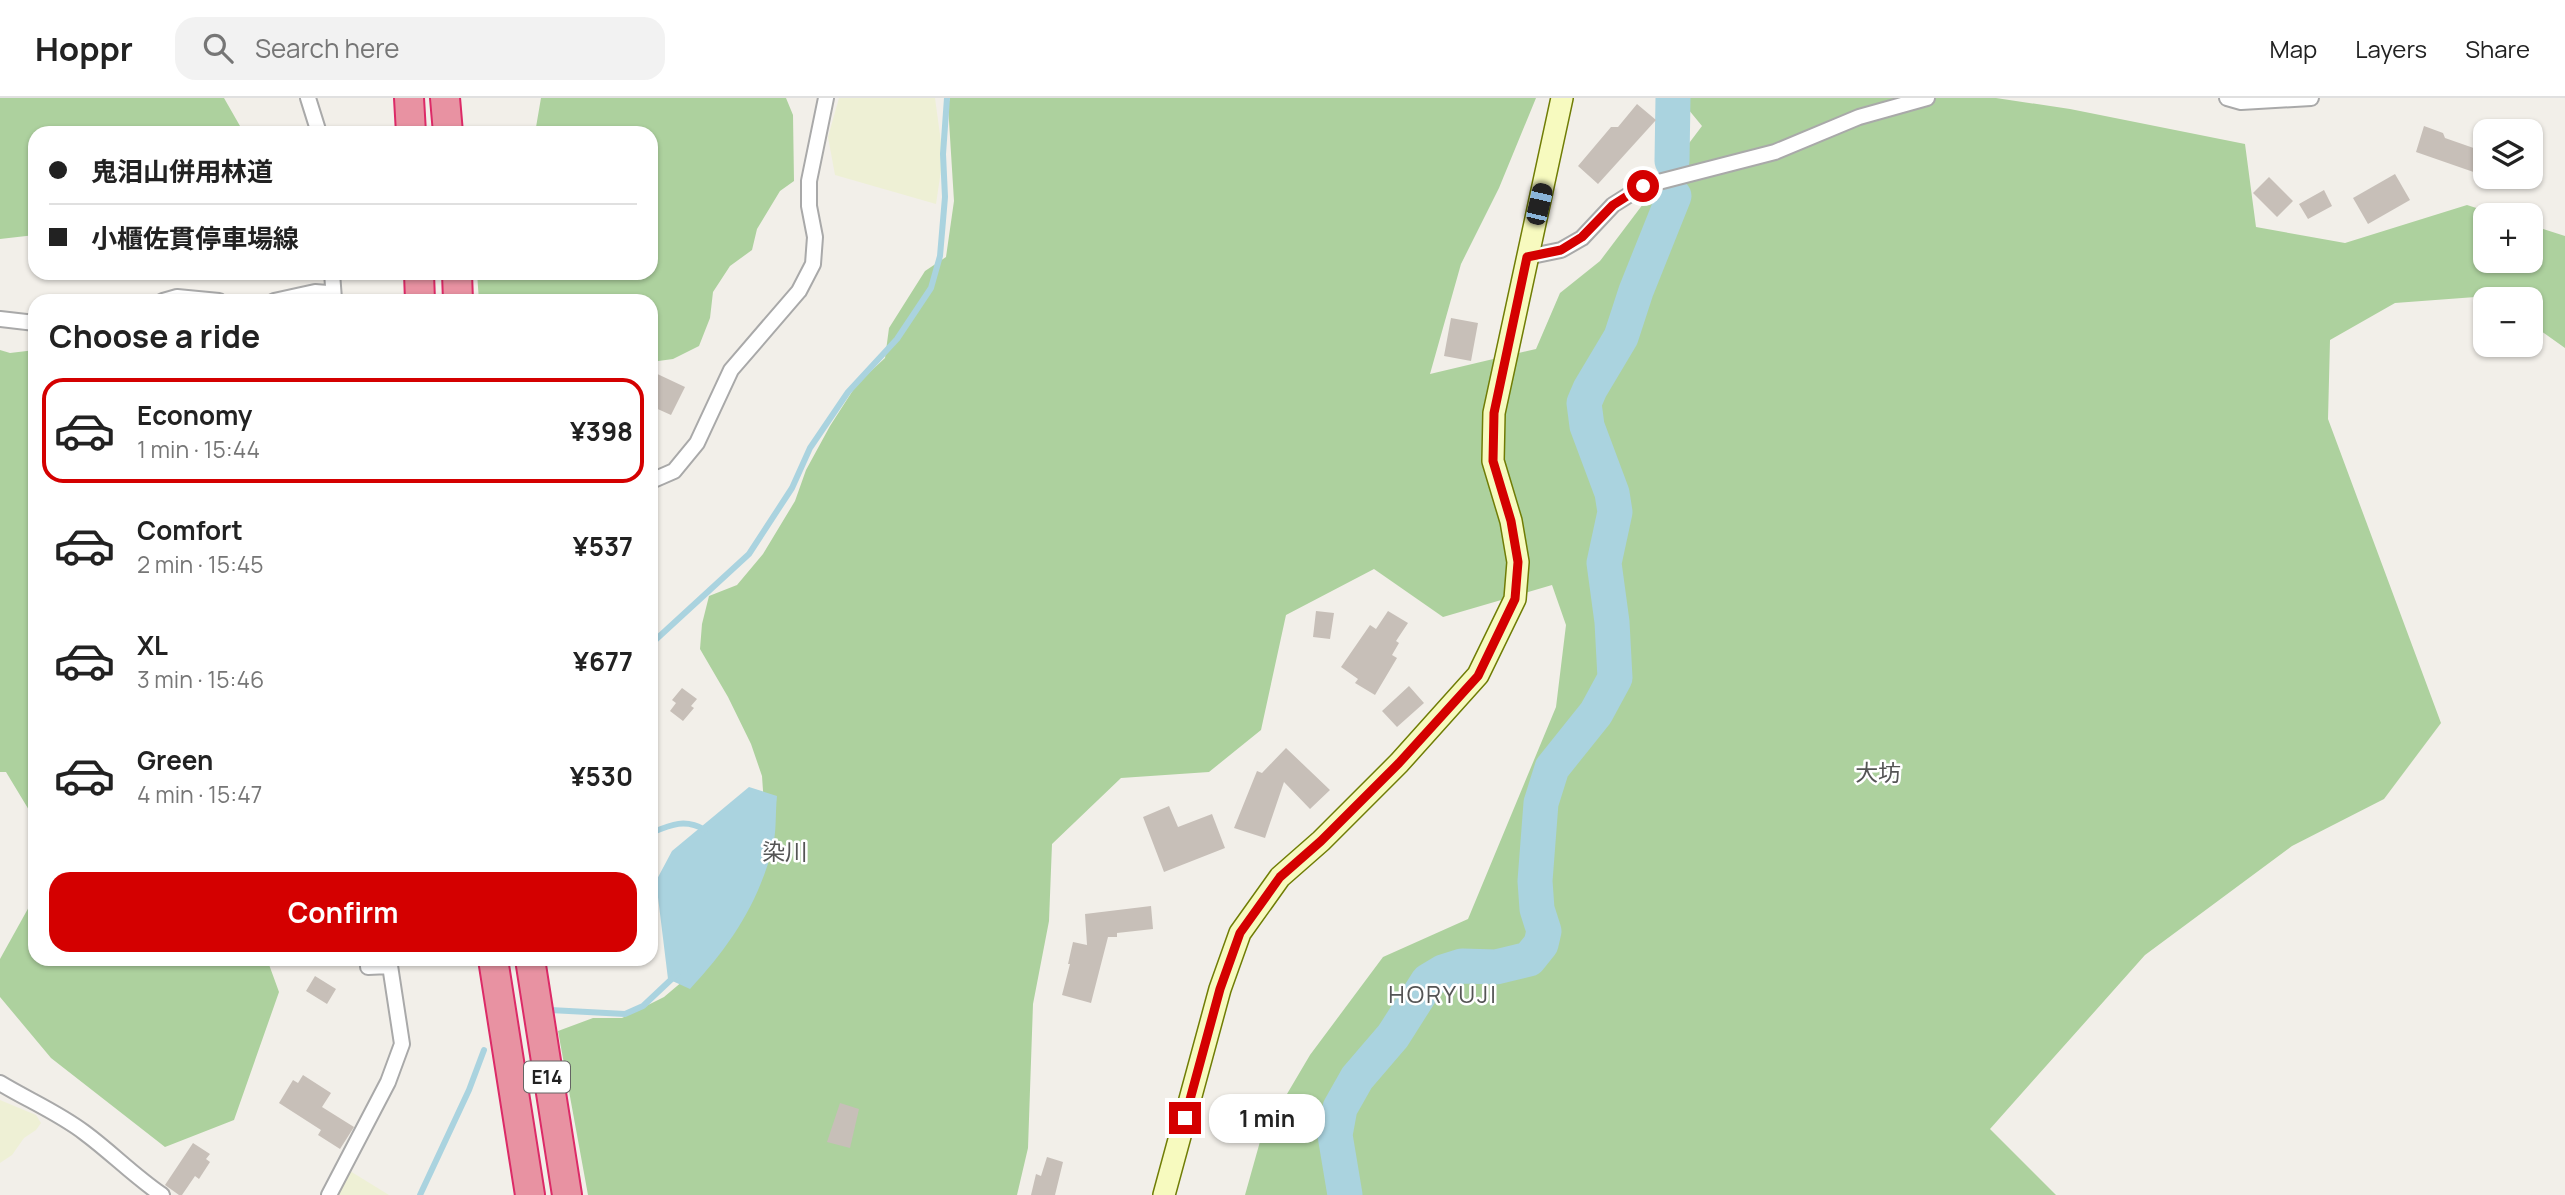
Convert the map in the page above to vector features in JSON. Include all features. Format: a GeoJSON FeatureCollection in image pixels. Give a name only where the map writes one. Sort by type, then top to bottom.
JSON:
{"type":"FeatureCollection","features":[{"type":"Feature","properties":{"kind":"highway"},"geometry":{"type":"LineString","coordinates":[[409,98],[411,126]]}},
{"type":"Feature","properties":{"kind":"highway"},"geometry":{"type":"LineString","coordinates":[[445,98],[447,126]]}},
{"type":"Feature","properties":{"kind":"highway","name":"E14"},"geometry":{"type":"LineString","coordinates":[[494,966],[530,1195]]}},
{"type":"Feature","properties":{"kind":"highway","name":"E14"},"geometry":{"type":"LineString","coordinates":[[531,966],[567,1195]]}},
{"type":"Feature","properties":{"kind":"main road"},"geometry":{"type":"LineString","coordinates":[[1164,1195],[1220,989],[1240,933],[1280,877],[1321,841],[1399,763],[1478,676],[1515,599],[1518,562],[1511,521],[1493,461],[1494,413],[1562,98]]}},
{"type":"Feature","properties":{"kind":"street"},"geometry":{"type":"LineString","coordinates":[[308,98],[318,126]]}},
{"type":"Feature","properties":{"kind":"street"},"geometry":{"type":"LineString","coordinates":[[658,478],[674,471],[697,443],[732,370],[799,291],[813,264],[815,236],[809,206],[809,181],[826,98]]}},
{"type":"Feature","properties":{"kind":"street"},"geometry":{"type":"LineString","coordinates":[[1527,257],[1561,250],[1582,237],[1613,205],[1643,186],[1776,152],[1859,117],[1927,98]]}},
{"type":"Feature","properties":{"kind":"street"},"geometry":{"type":"LineString","coordinates":[[2227,98],[2241,102],[2311,98]]}},
{"type":"Feature","properties":{"kind":"street"},"geometry":{"type":"LineString","coordinates":[[306,294],[329,294]]}},
{"type":"Feature","properties":{"kind":"street"},"geometry":{"type":"LineString","coordinates":[[0,319],[28,322]]}},
{"type":"Feature","properties":{"kind":"street"},"geometry":{"type":"LineString","coordinates":[[329,1195],[387,1082],[402,1044],[389,966]]}},
{"type":"Feature","properties":{"kind":"street"},"geometry":{"type":"LineString","coordinates":[[0,1083],[85,1132],[129,1171],[162,1195]]}},
{"type":"Feature","properties":{"kind":"green space"},"geometry":{"type":"Polygon","coordinates":[[[0,98],[224,98],[240,126],[28,126],[28,236],[0,239],[0,98]]]}},
{"type":"Feature","properties":{"kind":"green space"},"geometry":{"type":"Polygon","coordinates":[[[541,98],[786,98],[793,115],[794,181],[780,191],[757,229],[752,250],[730,266],[713,292],[710,318],[699,346],[673,359],[658,361],[658,294],[478,294],[478,280],[658,280],[658,126],[536,126],[541,98]]]}},
{"type":"Feature","properties":{"kind":"green space"},"geometry":{"type":"Polygon","coordinates":[[[839,98],[935,98],[943,157],[936,204],[835,175],[828,137],[839,98]]]}},
{"type":"Feature","properties":{"kind":"green space"},"geometry":{"type":"Polygon","coordinates":[[[950,98],[1536,98],[1499,188],[1461,264],[1430,374],[1536,349],[1560,293],[1600,261],[1702,126],[1679,98],[1996,98],[2070,109],[2245,144],[2256,227],[2345,243],[2467,205],[2473,207],[2473,273],[2543,273],[2543,229],[2565,236],[2565,348],[2543,332],[2543,287],[2473,287],[2473,297],[2395,303],[2330,340],[2328,419],[2441,723],[2384,799],[2292,846],[2145,955],[1990,1129],[2056,1195],[1245,1195],[1261,1138],[1310,1055],[1383,957],[1468,919],[1556,707],[1566,625],[1552,585],[1443,617],[1374,569],[1286,615],[1261,730],[1209,772],[1121,778],[1052,844],[1049,921],[1033,1004],[1028,1148],[1017,1195],[588,1195],[558,1031],[593,1018],[622,1018],[664,997],[696,970],[764,805],[762,776],[751,744],[700,649],[702,624],[709,596],[737,585],[763,554],[795,501],[806,470],[830,426],[857,384],[885,358],[889,328],[925,271],[946,257],[954,201],[948,105],[950,98]]]}},
{"type":"Feature","properties":{"kind":"green space"},"geometry":{"type":"Polygon","coordinates":[[[0,350],[10,353],[28,351],[28,808],[6,772],[0,772],[0,350]]]}},
{"type":"Feature","properties":{"kind":"green space"},"geometry":{"type":"Polygon","coordinates":[[[28,909],[28,966],[270,966],[279,992],[234,1120],[165,1147],[51,1058],[0,997],[0,959],[28,909]]]}},
{"type":"Feature","properties":{"kind":"green space"},"geometry":{"type":"Polygon","coordinates":[[[0,1100],[36,1115],[41,1123],[24,1138],[12,1155],[0,1163],[0,1100]]]}},
{"type":"Feature","properties":{"kind":"green space"},"geometry":{"type":"Polygon","coordinates":[[[350,1171],[389,1195],[337,1195],[350,1171]]]}},
{"type":"Feature","properties":{"kind":"water"},"geometry":{"type":"Polygon","coordinates":[[[749,787],[777,796],[772,850],[750,908],[729,941],[690,989],[668,979],[658,877],[672,851],[749,787]]]}},
{"type":"Feature","properties":{"kind":"building"},"geometry":{"type":"Polygon","coordinates":[[[1637,104],[1656,120],[1598,184],[1578,166],[1611,127],[1618,127],[1637,104]]]}},
{"type":"Feature","properties":{"kind":"building"},"geometry":{"type":"Polygon","coordinates":[[[2424,126],[2443,133],[2445,138],[2473,148],[2473,172],[2416,152],[2424,126]]]}},
{"type":"Feature","properties":{"kind":"building"},"geometry":{"type":"Polygon","coordinates":[[[2395,174],[2410,200],[2368,224],[2353,198],[2395,174]]]}},
{"type":"Feature","properties":{"kind":"building"},"geometry":{"type":"Polygon","coordinates":[[[2269,177],[2293,201],[2277,217],[2253,193],[2269,177]]]}},
{"type":"Feature","properties":{"kind":"building"},"geometry":{"type":"Polygon","coordinates":[[[2324,190],[2332,206],[2308,219],[2299,204],[2324,190]]]}},
{"type":"Feature","properties":{"kind":"building"},"geometry":{"type":"Polygon","coordinates":[[[1451,318],[1478,323],[1471,361],[1444,356],[1451,318]]]}},
{"type":"Feature","properties":{"kind":"building"},"geometry":{"type":"Polygon","coordinates":[[[658,374],[685,387],[671,415],[658,409],[658,374]]]}},
{"type":"Feature","properties":{"kind":"building"},"geometry":{"type":"Polygon","coordinates":[[[1316,611],[1334,613],[1330,639],[1313,637],[1316,611]]]}},
{"type":"Feature","properties":{"kind":"building"},"geometry":{"type":"Polygon","coordinates":[[[1388,611],[1408,623],[1396,641],[1399,643],[1392,655],[1397,658],[1375,695],[1355,683],[1358,679],[1341,667],[1370,625],[1376,629],[1388,611]]]}},
{"type":"Feature","properties":{"kind":"building"},"geometry":{"type":"Polygon","coordinates":[[[1409,686],[1424,703],[1397,727],[1382,711],[1409,686]]]}},
{"type":"Feature","properties":{"kind":"building"},"geometry":{"type":"Polygon","coordinates":[[[682,688],[697,699],[691,706],[694,708],[683,721],[670,711],[676,703],[672,700],[682,688]]]}},
{"type":"Feature","properties":{"kind":"building"},"geometry":{"type":"Polygon","coordinates":[[[1286,748],[1330,790],[1310,809],[1284,782],[1265,838],[1234,828],[1257,771],[1262,773],[1286,748]]]}},
{"type":"Feature","properties":{"kind":"building"},"geometry":{"type":"Polygon","coordinates":[[[1169,806],[1178,827],[1212,814],[1225,848],[1164,872],[1143,817],[1169,806]]]}},
{"type":"Feature","properties":{"kind":"building"},"geometry":{"type":"Polygon","coordinates":[[[1151,906],[1153,929],[1117,933],[1117,937],[1108,937],[1091,1003],[1062,995],[1073,942],[1087,945],[1085,914],[1151,906]]]}},
{"type":"Feature","properties":{"kind":"building"},"geometry":{"type":"Polygon","coordinates":[[[315,976],[336,989],[327,1004],[306,991],[315,976]]]}},
{"type":"Feature","properties":{"kind":"building"},"geometry":{"type":"Polygon","coordinates":[[[303,1075],[331,1093],[322,1107],[354,1127],[340,1149],[318,1135],[321,1130],[279,1103],[293,1080],[298,1083],[303,1075]]]}},
{"type":"Feature","properties":{"kind":"building"},"geometry":{"type":"Polygon","coordinates":[[[840,1103],[859,1109],[850,1148],[827,1142],[840,1103]]]}},
{"type":"Feature","properties":{"kind":"building"},"geometry":{"type":"Polygon","coordinates":[[[193,1143],[210,1154],[206,1159],[210,1162],[199,1179],[195,1176],[182,1195],[179,1195],[165,1185],[193,1143]]]}},
{"type":"Feature","properties":{"kind":"building"},"geometry":{"type":"Polygon","coordinates":[[[1047,1157],[1063,1162],[1055,1195],[1031,1195],[1036,1174],[1041,1176],[1047,1157]]]}},
{"type":"Feature","properties":{"kind":"waterway"},"geometry":{"type":"LineString","coordinates":[[658,638],[749,554],[792,488],[810,448],[848,392],[897,339],[931,288],[940,256],[945,197],[943,154],[947,98]]}},
{"type":"Feature","properties":{"kind":"waterway"},"geometry":{"type":"LineString","coordinates":[[1672,161],[1673,98]]}},
{"type":"Feature","properties":{"kind":"waterway"},"geometry":{"type":"LineString","coordinates":[[1345,1195],[1335,1135],[1340,1108],[1357,1078],[1393,1036],[1428,981],[1443,972],[1462,966],[1496,967],[1529,959],[1541,944],[1544,931],[1537,909],[1535,881],[1541,803],[1552,768],[1596,713],[1615,678],[1612,622],[1604,563],[1615,512],[1612,493],[1587,426],[1584,403],[1621,337],[1636,291],[1674,196]]}},
{"type":"Feature","properties":{"kind":"waterway"},"geometry":{"type":"LineString","coordinates":[[658,830],[684,824],[705,830]]}},
{"type":"Feature","properties":{"kind":"waterway"},"geometry":{"type":"LineString","coordinates":[[550,1010],[625,1014],[643,1006],[677,974]]}},
{"type":"Feature","properties":{"kind":"waterway"},"geometry":{"type":"LineString","coordinates":[[420,1195],[469,1090],[484,1050]]}},
{"type":"Feature","properties":{"kind":"district","name":"大坊"},"geometry":{"type":"Point","coordinates":[1878,773]}},
{"type":"Feature","properties":{"kind":"district","name":"染川"},"geometry":{"type":"Point","coordinates":[785,852]}},
{"type":"Feature","properties":{"kind":"district","name":"HORYUJI"},"geometry":{"type":"Point","coordinates":[1443,995]}},
{"type":"Feature","properties":{"kind":"route"},"geometry":{"type":"LineString","coordinates":[[1185,1118],[1220,989],[1240,933],[1280,877],[1321,841],[1399,763],[1478,676],[1515,599],[1518,562],[1511,521],[1493,461],[1494,413],[1527,257],[1561,250],[1582,237],[1613,205],[1643,186]]}}]}
